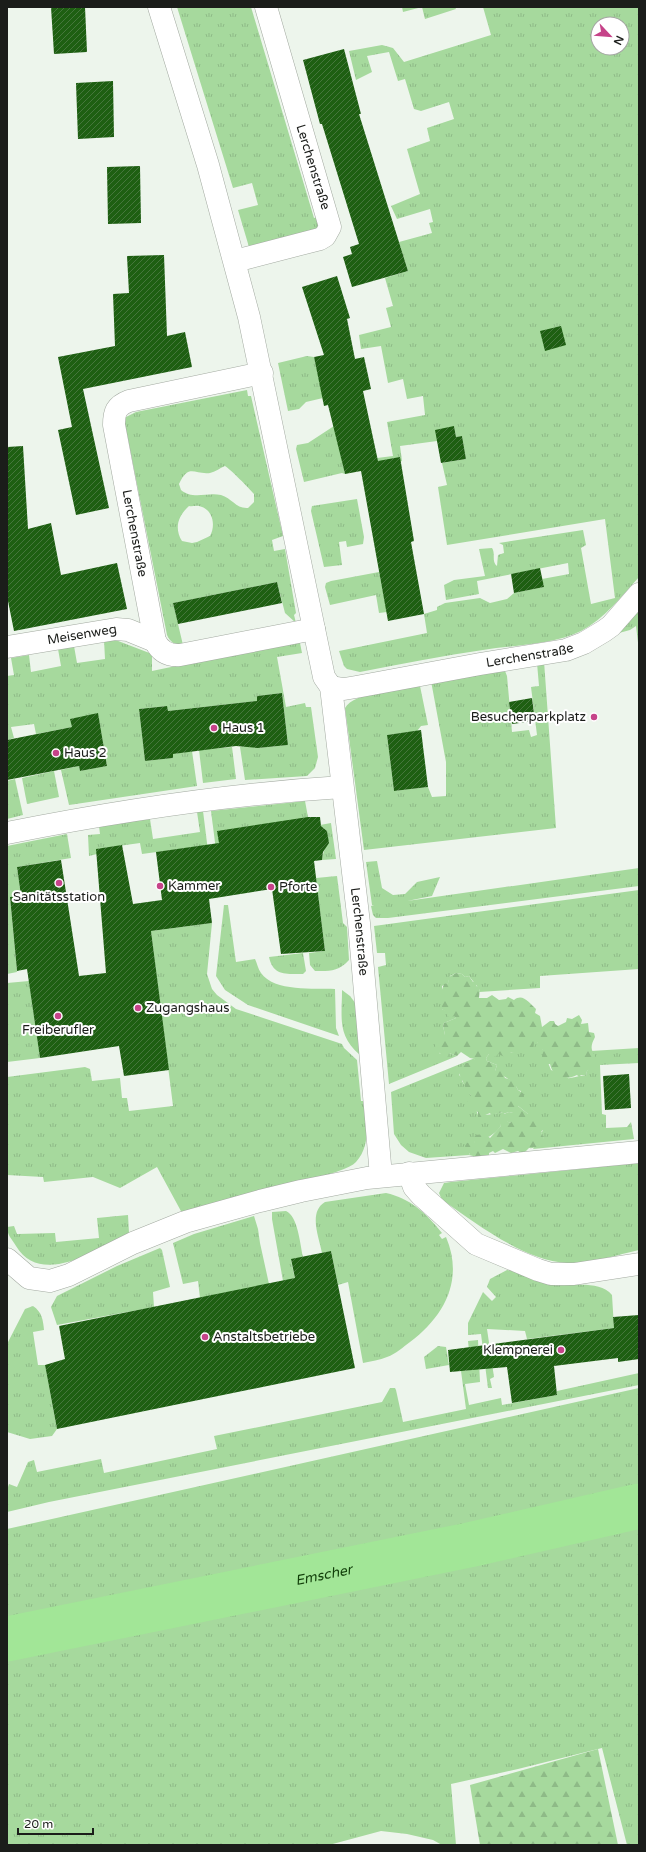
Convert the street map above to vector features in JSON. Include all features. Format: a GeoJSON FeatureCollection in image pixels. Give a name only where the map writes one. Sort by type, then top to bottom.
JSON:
{"type":"FeatureCollection","features":[{"type":"Feature","properties":{"kind":"street","name":"Lerchenstraße"},"geometry":{"type":"LineString","coordinates":[[159,7],[208,165],[235,261],[262,372],[324,676],[331,687],[342,787],[360,923],[381,1176]]}},
{"type":"Feature","properties":{"kind":"street","name":"Lerchenstraße"},"geometry":{"type":"LineString","coordinates":[[235,261],[320,239],[325,236],[330,227],[266,7]]}},
{"type":"Feature","properties":{"kind":"street","name":"Lerchenstraße"},"geometry":{"type":"LineString","coordinates":[[155,640],[114,425],[115,411],[117,407],[129,401],[262,372]]}},
{"type":"Feature","properties":{"kind":"street","name":"Lerchenstraße"},"geometry":{"type":"LineString","coordinates":[[331,687],[344,689],[356,688],[480,664],[566,650],[584,643],[608,628],[639,594]]}},
{"type":"Feature","properties":{"kind":"street","name":"Meisenweg"},"geometry":{"type":"LineString","coordinates":[[7,647],[116,628],[128,630],[155,640]]}},
{"type":"Feature","properties":{"kind":"street"},"geometry":{"type":"LineString","coordinates":[[155,640],[158,647],[164,652],[173,656],[180,656],[314,629]]}},
{"type":"Feature","properties":{"kind":"street"},"geometry":{"type":"LineString","coordinates":[[7,833],[67,821],[202,801],[342,787]]}},
{"type":"Feature","properties":{"kind":"street"},"geometry":{"type":"LineString","coordinates":[[7,1259],[29,1278],[40,1281],[61,1279],[133,1243],[185,1222],[260,1201],[381,1176],[639,1152]]}},
{"type":"Feature","properties":{"kind":"street"},"geometry":{"type":"LineString","coordinates":[[409,1173],[414,1187],[421,1195],[476,1244],[524,1265],[551,1274],[562,1275],[587,1273],[639,1264]]}},
{"type":"Feature","properties":{"kind":"green space"},"geometry":{"type":"Polygon","coordinates":[[[177,7],[251,7],[314,218],[323,216],[319,228],[249,247],[238,210],[258,205],[252,183],[233,188],[177,7]]]}},
{"type":"Feature","properties":{"kind":"green space"},"geometry":{"type":"Polygon","coordinates":[[[402,7],[422,7],[403,12],[402,7]]]}},
{"type":"Feature","properties":{"kind":"green space"},"geometry":{"type":"Polygon","coordinates":[[[422,7],[455,7],[456,9],[425,19],[422,7]]]}},
{"type":"Feature","properties":{"kind":"green space"},"geometry":{"type":"Polygon","coordinates":[[[483,7],[639,7],[639,577],[612,607],[597,620],[581,631],[570,636],[546,642],[468,652],[360,672],[347,669],[344,666],[339,651],[427,633],[424,614],[437,610],[437,607],[445,603],[480,598],[490,603],[507,599],[514,593],[544,587],[542,579],[569,574],[568,563],[477,581],[479,594],[446,600],[444,585],[454,580],[485,576],[479,549],[492,548],[494,553],[494,562],[497,566],[498,555],[504,553],[503,545],[499,543],[583,530],[586,545],[581,548],[591,604],[615,598],[605,519],[447,545],[438,487],[447,485],[442,463],[466,459],[462,436],[456,437],[454,426],[437,441],[400,446],[402,461],[380,467],[377,458],[393,456],[387,422],[425,415],[423,396],[407,399],[403,379],[388,383],[381,346],[361,349],[359,335],[391,327],[386,308],[393,306],[385,278],[408,271],[399,242],[432,233],[429,223],[433,222],[430,209],[397,219],[391,206],[420,194],[407,149],[430,141],[427,128],[454,119],[449,102],[421,111],[414,109],[405,79],[398,81],[389,52],[367,56],[372,72],[356,80],[349,51],[382,45],[393,48],[404,62],[491,35],[483,7]]]}},
{"type":"Feature","properties":{"kind":"green space"},"geometry":{"type":"Polygon","coordinates":[[[307,356],[314,357],[323,398],[306,402],[299,409],[288,411],[278,363],[307,356]]]}},
{"type":"Feature","properties":{"kind":"green space"},"geometry":{"type":"Polygon","coordinates":[[[247,390],[248,396],[251,396],[283,536],[272,540],[274,551],[285,549],[296,613],[294,615],[296,623],[285,613],[277,582],[173,603],[183,645],[175,644],[170,640],[167,635],[125,424],[126,417],[136,412],[247,390]],[[225,466],[210,473],[189,472],[179,484],[181,490],[190,495],[216,494],[225,496],[240,507],[248,508],[254,502],[254,494],[225,466]],[[189,506],[182,514],[178,522],[178,531],[182,541],[192,543],[210,536],[213,522],[210,514],[204,508],[189,506]]]}},
{"type":"Feature","properties":{"kind":"green space"},"geometry":{"type":"Polygon","coordinates":[[[334,426],[345,474],[342,473],[304,482],[296,449],[297,445],[308,443],[334,426]]]}},
{"type":"Feature","properties":{"kind":"green space"},"geometry":{"type":"Polygon","coordinates":[[[357,499],[364,537],[363,544],[347,547],[346,541],[339,542],[342,565],[324,567],[311,511],[312,506],[357,499]]]}},
{"type":"Feature","properties":{"kind":"green space"},"geometry":{"type":"Polygon","coordinates":[[[379,572],[387,612],[379,613],[376,595],[330,605],[325,587],[326,583],[379,572]]]}},
{"type":"Feature","properties":{"kind":"green space"},"geometry":{"type":"Polygon","coordinates":[[[639,607],[639,651],[636,626],[630,630],[619,633],[619,625],[639,607]]]}},
{"type":"Feature","properties":{"kind":"green space"},"geometry":{"type":"Polygon","coordinates":[[[113,639],[152,654],[152,671],[296,641],[300,643],[302,653],[277,657],[286,707],[305,703],[306,707],[311,707],[318,757],[315,768],[307,776],[245,780],[240,747],[257,744],[258,748],[288,745],[282,693],[257,696],[257,701],[168,711],[166,706],[139,709],[145,761],[173,758],[173,754],[192,751],[197,786],[69,805],[61,770],[79,766],[80,771],[107,766],[98,714],[71,719],[72,727],[36,734],[34,724],[11,727],[14,738],[7,740],[7,676],[14,675],[11,658],[29,655],[31,672],[61,666],[58,649],[74,646],[77,663],[105,659],[104,640],[113,639]]]}},
{"type":"Feature","properties":{"kind":"green space"},"geometry":{"type":"Polygon","coordinates":[[[544,661],[556,828],[364,850],[345,708],[358,698],[368,695],[420,686],[428,725],[421,726],[417,731],[387,735],[394,791],[428,787],[432,797],[446,796],[446,762],[431,681],[505,671],[507,676],[512,732],[529,730],[531,737],[537,735],[531,687],[539,686],[537,663],[544,661]]]}},
{"type":"Feature","properties":{"kind":"green space"},"geometry":{"type":"Polygon","coordinates":[[[232,747],[236,779],[203,783],[199,750],[232,747]]]}},
{"type":"Feature","properties":{"kind":"green space"},"geometry":{"type":"Polygon","coordinates":[[[54,771],[59,797],[27,804],[22,778],[54,771]]]}},
{"type":"Feature","properties":{"kind":"green space"},"geometry":{"type":"Polygon","coordinates":[[[15,779],[23,815],[7,819],[7,781],[15,779]]]}},
{"type":"Feature","properties":{"kind":"green space"},"geometry":{"type":"Polygon","coordinates":[[[305,801],[308,817],[222,866],[218,866],[211,811],[305,801]]]}},
{"type":"Feature","properties":{"kind":"green space"},"geometry":{"type":"Polygon","coordinates":[[[203,811],[210,867],[201,846],[142,854],[140,843],[97,849],[97,854],[89,856],[88,835],[100,834],[99,826],[150,819],[153,839],[200,832],[197,812],[203,811]]]}},
{"type":"Feature","properties":{"kind":"green space"},"geometry":{"type":"Polygon","coordinates":[[[331,823],[336,859],[322,860],[327,844],[327,831],[320,825],[331,823]]]}},
{"type":"Feature","properties":{"kind":"green space"},"geometry":{"type":"Polygon","coordinates":[[[67,834],[71,858],[17,867],[21,896],[10,897],[17,972],[7,974],[7,846],[67,834]]]}},
{"type":"Feature","properties":{"kind":"green space"},"geometry":{"type":"Polygon","coordinates":[[[377,861],[382,888],[393,895],[405,894],[417,882],[440,877],[432,896],[407,901],[639,868],[639,886],[388,918],[376,918],[373,915],[371,906],[374,905],[372,905],[366,862],[377,861]]]}},
{"type":"Feature","properties":{"kind":"green space"},"geometry":{"type":"Polygon","coordinates":[[[337,876],[343,923],[347,927],[349,960],[337,969],[329,971],[315,971],[310,965],[309,953],[325,951],[316,878],[337,876]]]}},
{"type":"Feature","properties":{"kind":"green space"},"geometry":{"type":"Polygon","coordinates":[[[639,890],[639,969],[540,976],[540,988],[479,992],[480,990],[469,976],[465,977],[462,974],[456,973],[450,976],[448,983],[442,986],[442,1009],[454,1015],[456,1018],[444,1023],[443,1026],[445,1035],[436,1046],[440,1054],[449,1053],[457,1056],[389,1084],[378,967],[386,965],[385,953],[377,953],[374,926],[639,890]]]}},
{"type":"Feature","properties":{"kind":"green space"},"geometry":{"type":"Polygon","coordinates":[[[224,905],[228,905],[236,962],[255,959],[261,973],[267,979],[285,986],[306,989],[335,989],[336,1028],[339,1036],[248,1005],[225,990],[216,976],[224,905]]]}},
{"type":"Feature","properties":{"kind":"green space"},"geometry":{"type":"Polygon","coordinates":[[[212,923],[207,974],[212,989],[217,995],[236,1009],[342,1044],[344,1048],[357,1060],[361,1101],[365,1101],[367,1124],[366,1141],[361,1156],[349,1167],[324,1176],[246,1194],[182,1213],[157,1167],[120,1188],[93,1177],[44,1182],[43,1177],[7,1175],[7,1077],[85,1067],[90,1069],[92,1081],[120,1078],[122,1098],[127,1098],[129,1111],[173,1106],[151,931],[212,923]]]}},
{"type":"Feature","properties":{"kind":"green space"},"geometry":{"type":"Polygon","coordinates":[[[303,953],[306,971],[303,974],[286,974],[277,971],[271,963],[269,957],[303,953]]]}},
{"type":"Feature","properties":{"kind":"green space"},"geometry":{"type":"Polygon","coordinates":[[[456,973],[462,974],[465,977],[469,976],[473,982],[476,982],[476,986],[480,987],[479,998],[487,998],[492,995],[499,1000],[506,999],[508,997],[514,1000],[517,998],[523,998],[536,1009],[535,1013],[540,1016],[542,1027],[550,1021],[554,1021],[558,1026],[566,1022],[567,1018],[572,1019],[579,1015],[582,1020],[581,1024],[588,1023],[589,1032],[594,1033],[595,1037],[592,1051],[595,1056],[595,1066],[587,1071],[586,1076],[581,1075],[579,1077],[577,1075],[564,1078],[557,1075],[550,1064],[544,1064],[542,1057],[543,1050],[539,1048],[537,1042],[534,1042],[533,1048],[528,1047],[524,1050],[522,1049],[518,1054],[511,1052],[507,1058],[498,1054],[495,1057],[489,1054],[486,1058],[487,1061],[497,1065],[495,1071],[501,1070],[505,1078],[518,1082],[516,1086],[518,1090],[524,1094],[524,1097],[518,1106],[528,1114],[535,1114],[536,1117],[545,1122],[543,1125],[545,1127],[541,1132],[544,1137],[544,1141],[539,1146],[529,1148],[525,1152],[521,1153],[518,1151],[511,1153],[503,1149],[495,1153],[493,1151],[489,1153],[489,1156],[473,1158],[473,1156],[469,1155],[470,1153],[467,1152],[465,1146],[467,1143],[474,1143],[475,1135],[485,1134],[490,1138],[501,1126],[498,1121],[500,1118],[504,1120],[507,1118],[507,1121],[510,1123],[512,1121],[513,1113],[509,1112],[503,1114],[503,1112],[491,1115],[490,1113],[483,1116],[481,1120],[478,1118],[478,1112],[473,1110],[474,1106],[467,1101],[471,1095],[467,1091],[458,1071],[465,1063],[469,1063],[475,1059],[470,1058],[461,1052],[457,1056],[449,1053],[447,1057],[444,1057],[435,1049],[436,1039],[439,1038],[440,1035],[445,1035],[443,1026],[444,1023],[456,1018],[454,1016],[451,1018],[447,1016],[447,1013],[442,1009],[441,1000],[439,998],[444,984],[448,983],[449,977],[456,973]]]}},
{"type":"Feature","properties":{"kind":"green space"},"geometry":{"type":"Polygon","coordinates":[[[29,981],[40,1058],[7,1062],[7,983],[29,981]]]}},
{"type":"Feature","properties":{"kind":"green space"},"geometry":{"type":"Polygon","coordinates":[[[342,990],[350,996],[356,1004],[360,1055],[347,1040],[342,1026],[342,990]]]}},
{"type":"Feature","properties":{"kind":"green space"},"geometry":{"type":"Polygon","coordinates":[[[534,1042],[537,1042],[543,1050],[551,1070],[569,1078],[586,1076],[587,1071],[594,1063],[591,1051],[639,1048],[639,1063],[600,1065],[602,1114],[606,1115],[606,1128],[627,1127],[631,1122],[634,1139],[533,1149],[535,1146],[540,1145],[544,1139],[541,1132],[543,1131],[528,1114],[517,1105],[520,1101],[521,1091],[518,1090],[511,1081],[495,1071],[497,1065],[487,1061],[486,1058],[489,1054],[515,1052],[534,1042]]]}},
{"type":"Feature","properties":{"kind":"green space"},"geometry":{"type":"Polygon","coordinates":[[[475,1058],[474,1061],[461,1069],[459,1075],[463,1078],[462,1081],[471,1095],[478,1115],[503,1112],[504,1114],[509,1112],[513,1113],[513,1121],[510,1123],[504,1120],[499,1121],[501,1126],[490,1136],[475,1141],[469,1155],[426,1158],[409,1152],[401,1145],[394,1134],[391,1092],[475,1058]]]}},
{"type":"Feature","properties":{"kind":"green space"},"geometry":{"type":"Polygon","coordinates":[[[639,1163],[639,1250],[585,1262],[567,1263],[551,1261],[534,1256],[485,1230],[442,1200],[439,1193],[444,1183],[639,1163]]]}},
{"type":"Feature","properties":{"kind":"green space"},"geometry":{"type":"Polygon","coordinates":[[[386,1193],[403,1199],[424,1213],[442,1233],[439,1235],[442,1239],[446,1237],[451,1253],[453,1267],[452,1282],[448,1296],[442,1308],[433,1321],[422,1332],[390,1356],[363,1363],[348,1282],[338,1285],[331,1251],[322,1253],[317,1232],[316,1218],[320,1206],[325,1202],[386,1193]]]}},
{"type":"Feature","properties":{"kind":"green space"},"geometry":{"type":"Polygon","coordinates":[[[286,1211],[290,1214],[296,1224],[303,1257],[291,1260],[295,1279],[283,1281],[272,1212],[286,1211]]]}},
{"type":"Feature","properties":{"kind":"green space"},"geometry":{"type":"Polygon","coordinates":[[[128,1215],[129,1233],[86,1255],[55,1265],[40,1264],[27,1258],[16,1246],[7,1230],[7,1227],[14,1226],[17,1234],[55,1233],[56,1242],[99,1238],[97,1218],[128,1215]]]}},
{"type":"Feature","properties":{"kind":"green space"},"geometry":{"type":"Polygon","coordinates":[[[254,1216],[269,1284],[200,1298],[198,1281],[183,1284],[173,1243],[194,1234],[254,1216]]]}},
{"type":"Feature","properties":{"kind":"green space"},"geometry":{"type":"Polygon","coordinates":[[[160,1248],[162,1250],[170,1287],[153,1292],[154,1307],[57,1325],[51,1307],[57,1296],[117,1266],[160,1248]]]}},
{"type":"Feature","properties":{"kind":"green space"},"geometry":{"type":"Polygon","coordinates":[[[507,1270],[517,1272],[546,1284],[592,1285],[606,1290],[612,1295],[614,1328],[527,1339],[525,1331],[487,1329],[494,1377],[490,1379],[492,1388],[488,1388],[481,1334],[468,1335],[468,1323],[483,1292],[492,1301],[496,1297],[487,1287],[490,1279],[507,1270]]]}},
{"type":"Feature","properties":{"kind":"green space"},"geometry":{"type":"Polygon","coordinates":[[[33,1306],[42,1316],[44,1330],[33,1332],[38,1365],[45,1365],[57,1429],[52,1436],[30,1439],[7,1432],[7,1344],[25,1309],[33,1306]]]}},
{"type":"Feature","properties":{"kind":"green space"},"geometry":{"type":"Polygon","coordinates":[[[478,1340],[480,1382],[465,1384],[469,1405],[501,1398],[502,1405],[557,1395],[557,1391],[639,1373],[639,1385],[49,1502],[7,1512],[7,1490],[9,1484],[17,1487],[28,1462],[34,1460],[37,1472],[101,1459],[104,1473],[217,1449],[214,1436],[382,1402],[390,1388],[395,1388],[396,1390],[403,1422],[466,1409],[461,1371],[471,1370],[468,1341],[478,1340]]]}},
{"type":"Feature","properties":{"kind":"green space"},"geometry":{"type":"Polygon","coordinates":[[[438,1346],[446,1347],[449,1365],[426,1369],[424,1357],[438,1346]]]}},
{"type":"Feature","properties":{"kind":"green space"},"geometry":{"type":"Polygon","coordinates":[[[639,1388],[639,1845],[627,1845],[602,1748],[451,1784],[456,1845],[442,1845],[433,1840],[407,1834],[381,1831],[329,1845],[7,1845],[7,1529],[639,1388]]]}},
{"type":"Feature","properties":{"kind":"green space"},"geometry":{"type":"Polygon","coordinates":[[[598,1749],[618,1845],[480,1845],[470,1785],[598,1749]]]}},
{"type":"Feature","properties":{"kind":"building"},"geometry":{"type":"Polygon","coordinates":[[[51,7],[85,7],[87,52],[54,54],[51,7]]]}},
{"type":"Feature","properties":{"kind":"building"},"geometry":{"type":"Polygon","coordinates":[[[344,49],[361,114],[359,114],[408,271],[352,287],[343,257],[352,254],[350,247],[359,244],[322,124],[320,124],[303,60],[344,49]]]}},
{"type":"Feature","properties":{"kind":"building"},"geometry":{"type":"Polygon","coordinates":[[[113,81],[114,137],[78,139],[76,83],[113,81]]]}},
{"type":"Feature","properties":{"kind":"building"},"geometry":{"type":"Polygon","coordinates":[[[140,166],[141,223],[108,224],[107,167],[140,166]]]}},
{"type":"Feature","properties":{"kind":"building"},"geometry":{"type":"Polygon","coordinates":[[[164,255],[167,336],[185,332],[192,367],[83,389],[109,508],[76,515],[58,430],[72,427],[58,357],[115,346],[113,294],[129,293],[127,256],[164,255]]]}},
{"type":"Feature","properties":{"kind":"building"},"geometry":{"type":"Polygon","coordinates":[[[337,276],[350,318],[347,319],[355,359],[364,357],[371,389],[363,391],[378,461],[400,457],[414,541],[411,542],[424,614],[388,621],[361,471],[345,474],[328,405],[324,406],[314,357],[324,355],[302,287],[337,276]]]}},
{"type":"Feature","properties":{"kind":"building"},"geometry":{"type":"Polygon","coordinates":[[[561,326],[566,345],[545,351],[540,331],[561,326]]]}},
{"type":"Feature","properties":{"kind":"building"},"geometry":{"type":"Polygon","coordinates":[[[454,426],[456,437],[462,436],[466,459],[441,463],[435,430],[454,426]]]}},
{"type":"Feature","properties":{"kind":"building"},"geometry":{"type":"Polygon","coordinates":[[[23,446],[28,529],[51,523],[61,575],[117,563],[127,609],[14,631],[7,596],[7,447],[23,446]]]}},
{"type":"Feature","properties":{"kind":"building"},"geometry":{"type":"Polygon","coordinates":[[[540,568],[544,587],[514,593],[511,574],[540,568]]]}},
{"type":"Feature","properties":{"kind":"building"},"geometry":{"type":"Polygon","coordinates":[[[277,582],[282,603],[178,624],[173,603],[277,582]]]}},
{"type":"Feature","properties":{"kind":"building","name":"Haus 1"},"geometry":{"type":"Polygon","coordinates":[[[282,693],[288,745],[258,748],[236,746],[173,754],[173,758],[145,761],[139,709],[167,706],[168,711],[257,701],[257,696],[282,693]]]}},
{"type":"Feature","properties":{"kind":"building"},"geometry":{"type":"Polygon","coordinates":[[[532,698],[535,721],[512,724],[509,702],[532,698]]]}},
{"type":"Feature","properties":{"kind":"building","name":"Haus 2"},"geometry":{"type":"Polygon","coordinates":[[[98,713],[107,766],[80,771],[79,766],[7,780],[7,740],[72,727],[70,719],[98,713]]]}},
{"type":"Feature","properties":{"kind":"building"},"geometry":{"type":"Polygon","coordinates":[[[421,730],[428,787],[394,791],[387,735],[421,730]]]}},
{"type":"Feature","properties":{"kind":"building"},"geometry":{"type":"Polygon","coordinates":[[[308,817],[320,817],[321,826],[327,831],[329,843],[323,852],[322,860],[314,861],[325,951],[281,954],[272,889],[209,899],[212,923],[151,931],[169,1070],[124,1076],[119,1046],[40,1058],[27,969],[17,971],[10,897],[21,896],[17,867],[61,860],[79,976],[106,973],[96,849],[122,845],[133,904],[162,900],[156,852],[219,843],[217,831],[308,817]]]}},
{"type":"Feature","properties":{"kind":"building"},"geometry":{"type":"Polygon","coordinates":[[[629,1074],[631,1108],[605,1110],[603,1076],[629,1074]]]}},
{"type":"Feature","properties":{"kind":"building","name":"Anstaltsbetriebe"},"geometry":{"type":"Polygon","coordinates":[[[331,1251],[355,1368],[57,1429],[45,1365],[65,1359],[59,1326],[295,1278],[291,1259],[331,1251]]]}},
{"type":"Feature","properties":{"kind":"building"},"geometry":{"type":"Polygon","coordinates":[[[639,1315],[639,1359],[618,1362],[618,1358],[554,1366],[557,1395],[512,1403],[507,1367],[450,1372],[448,1350],[614,1328],[613,1317],[639,1315]]]}},
{"type":"Feature","properties":{"kind":"waterway","name":"Emscher"},"geometry":{"type":"LineString","coordinates":[[7,1639],[469,1545],[639,1506]]}},
{"type":"Feature","properties":{"kind":"place","name":"Besucherparkplatz"},"geometry":{"type":"Point","coordinates":[594,717]}},
{"type":"Feature","properties":{"kind":"place","name":"Haus 1"},"geometry":{"type":"Point","coordinates":[214,728]}},
{"type":"Feature","properties":{"kind":"place","name":"Haus 2"},"geometry":{"type":"Point","coordinates":[56,753]}},
{"type":"Feature","properties":{"kind":"place","name":"Sanitätsstation"},"geometry":{"type":"Point","coordinates":[59,883]}},
{"type":"Feature","properties":{"kind":"place","name":"Kammer"},"geometry":{"type":"Point","coordinates":[160,886]}},
{"type":"Feature","properties":{"kind":"place","name":"Pforte"},"geometry":{"type":"Point","coordinates":[271,887]}},
{"type":"Feature","properties":{"kind":"place","name":"Zugangshaus"},"geometry":{"type":"Point","coordinates":[138,1008]}},
{"type":"Feature","properties":{"kind":"place","name":"Freiberufler"},"geometry":{"type":"Point","coordinates":[58,1016]}},
{"type":"Feature","properties":{"kind":"place","name":"Anstaltsbetriebe"},"geometry":{"type":"Point","coordinates":[205,1337]}},
{"type":"Feature","properties":{"kind":"place","name":"Klempnerei"},"geometry":{"type":"Point","coordinates":[561,1350]}}]}
